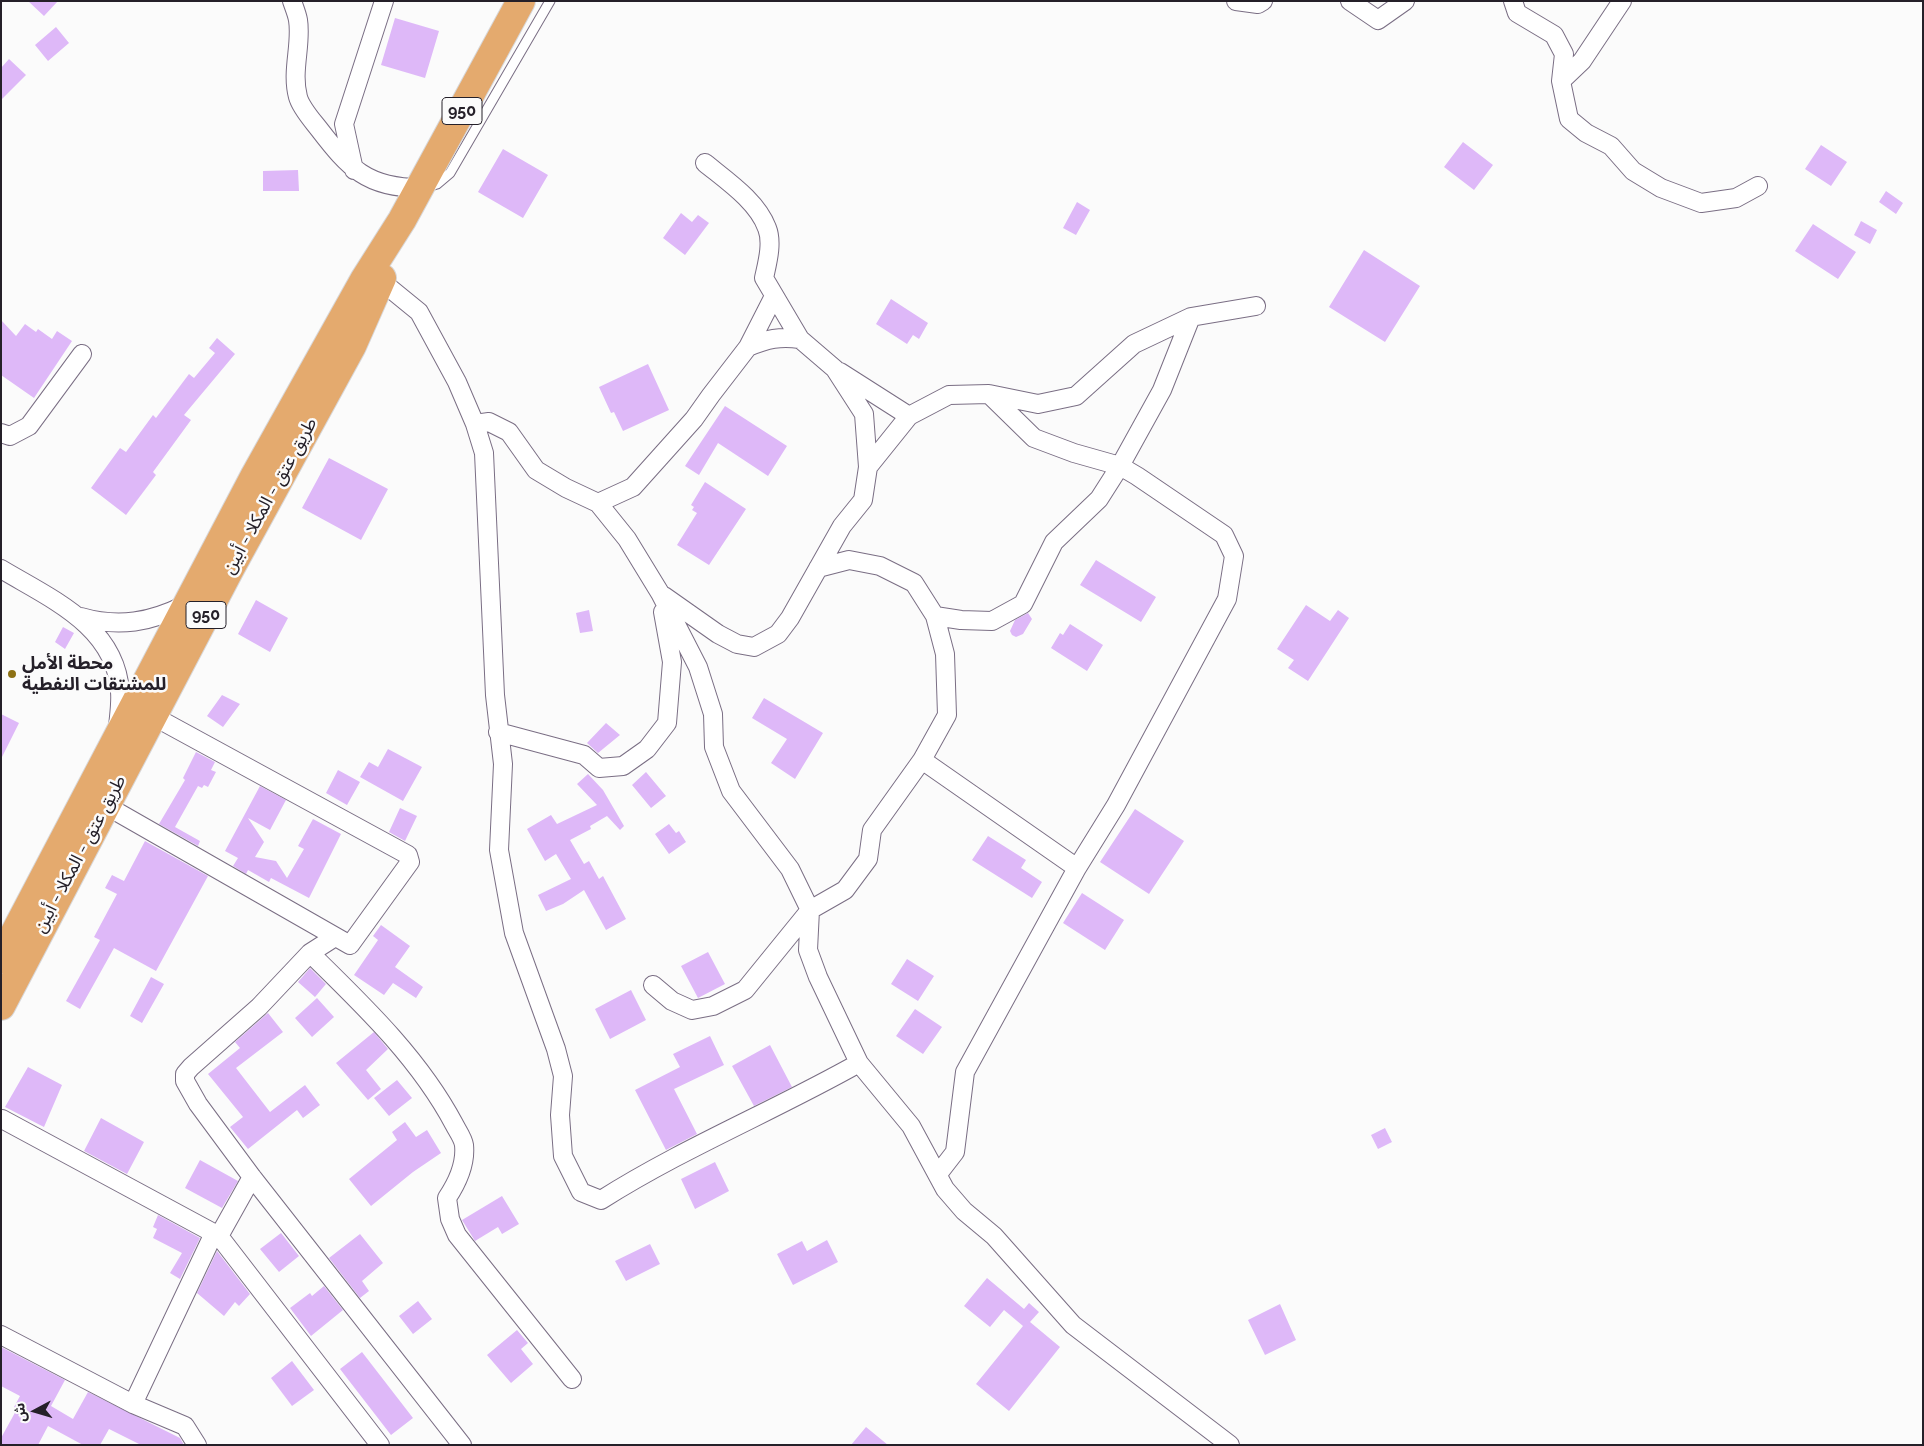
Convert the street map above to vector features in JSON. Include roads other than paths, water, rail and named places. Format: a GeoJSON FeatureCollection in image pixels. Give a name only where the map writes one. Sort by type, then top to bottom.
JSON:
{"type":"FeatureCollection","features":[{"type":"Feature","properties":{"kind":"main road","name":"طريق عتق - المكلا - أبين"},"geometry":{"type":"LineString","coordinates":[[1,959],[186,605],[295,402],[364,280],[402,220],[521,1]]}},
{"type":"Feature","properties":{"kind":"main road","name":"طريق عتق - المكلا - أبين"},"geometry":{"type":"LineString","coordinates":[[1,1006],[230,569],[352,346],[381,281],[402,220]]}},
{"type":"Feature","properties":{"kind":"street"},"geometry":{"type":"LineString","coordinates":[[292,1],[298,20],[295,62],[298,97],[342,160],[354,170],[381,183],[420,188]]}},
{"type":"Feature","properties":{"kind":"street"},"geometry":{"type":"LineString","coordinates":[[354,170],[344,124],[384,1]]}},
{"type":"Feature","properties":{"kind":"street"},"geometry":{"type":"LineString","coordinates":[[1236,1],[1258,4],[1263,1]]}},
{"type":"Feature","properties":{"kind":"street"},"geometry":{"type":"LineString","coordinates":[[1350,1],[1378,20],[1405,1]]}},
{"type":"Feature","properties":{"kind":"street"},"geometry":{"type":"LineString","coordinates":[[1513,1],[1517,13],[1554,35],[1564,54],[1561,81],[1569,119],[1586,133],[1610,146],[1633,171],[1661,188],[1700,203],[1736,198],[1758,186]]}},
{"type":"Feature","properties":{"kind":"street"},"geometry":{"type":"LineString","coordinates":[[1561,81],[1582,61],[1622,1]]}},
{"type":"Feature","properties":{"kind":"street"},"geometry":{"type":"LineString","coordinates":[[706,164],[746,196],[768,229],[769,255],[764,278],[800,339],[835,369],[909,416]]}},
{"type":"Feature","properties":{"kind":"street"},"geometry":{"type":"LineString","coordinates":[[381,281],[419,312],[457,382],[475,424],[484,453],[498,732],[503,764],[499,850],[514,933],[556,1049],[563,1076],[560,1115],[563,1156],[580,1192],[600,1200],[642,1174],[799,1097],[859,1063]]}},
{"type":"Feature","properties":{"kind":"street"},"geometry":{"type":"LineString","coordinates":[[598,503],[633,488],[694,419],[710,395],[748,347],[774,296]]}},
{"type":"Feature","properties":{"kind":"street"},"geometry":{"type":"LineString","coordinates":[[868,467],[909,416],[949,395],[989,394],[1038,404],[1076,396],[1134,344],[1190,317],[1256,306]]}},
{"type":"Feature","properties":{"kind":"street"},"geometry":{"type":"LineString","coordinates":[[935,616],[961,620],[992,621],[1023,604],[1054,542],[1099,499],[1120,466],[1162,390],[1190,317]]}},
{"type":"Feature","properties":{"kind":"street"},"geometry":{"type":"LineString","coordinates":[[748,347],[766,339],[782,337],[800,339]]}},
{"type":"Feature","properties":{"kind":"street"},"geometry":{"type":"LineString","coordinates":[[1,433],[10,436],[29,426],[82,354]]}},
{"type":"Feature","properties":{"kind":"street"},"geometry":{"type":"LineString","coordinates":[[660,593],[718,634],[737,644],[754,647],[778,634],[790,618],[842,526],[863,500],[868,467],[864,414],[835,369]]}},
{"type":"Feature","properties":{"kind":"street"},"geometry":{"type":"LineString","coordinates":[[938,1174],[956,1152],[965,1072],[1077,868],[1116,805],[1227,599],[1234,556],[1224,535],[1120,466],[1074,453],[1034,438],[989,394]]}},
{"type":"Feature","properties":{"kind":"street"},"geometry":{"type":"LineString","coordinates":[[475,424],[489,422],[509,432],[536,470],[566,488],[598,503],[627,539],[660,593],[698,667],[712,714],[714,747],[731,791],[790,869],[810,910],[808,950],[818,976],[859,1063],[911,1126],[945,1189],[964,1211],[994,1236],[1073,1324],[1230,1445]]}},
{"type":"Feature","properties":{"kind":"street"},"geometry":{"type":"LineString","coordinates":[[653,985],[672,1001],[692,1010],[713,1006],[745,990],[810,910],[845,890],[868,859],[872,830],[922,760],[947,715],[945,654],[935,616],[914,584],[880,566],[849,560],[818,568]]}},
{"type":"Feature","properties":{"kind":"street"},"geometry":{"type":"LineString","coordinates":[[1,569],[80,617],[106,647],[118,677],[121,693],[118,736]]}},
{"type":"Feature","properties":{"kind":"street"},"geometry":{"type":"LineString","coordinates":[[498,732],[584,755],[598,768],[622,766],[647,749],[666,723],[672,662],[660,593]]}},
{"type":"Feature","properties":{"kind":"street"},"geometry":{"type":"LineString","coordinates":[[80,617],[109,623],[139,622],[170,613],[186,605]]}},
{"type":"Feature","properties":{"kind":"street"},"geometry":{"type":"LineString","coordinates":[[105,805],[350,945],[410,862],[408,855],[153,716]]}},
{"type":"Feature","properties":{"kind":"street"},"geometry":{"type":"LineString","coordinates":[[922,760],[1077,868]]}},
{"type":"Feature","properties":{"kind":"street"},"geometry":{"type":"LineString","coordinates":[[335,937],[310,953],[259,1007],[185,1074],[185,1081],[191,1094],[252,1178],[462,1445]]}},
{"type":"Feature","properties":{"kind":"street"},"geometry":{"type":"LineString","coordinates":[[310,953],[378,1019],[442,1102],[464,1144],[462,1165],[457,1184],[447,1198],[450,1219],[456,1235],[572,1379]]}},
{"type":"Feature","properties":{"kind":"street"},"geometry":{"type":"LineString","coordinates":[[2,1119],[217,1235],[380,1445]]}},
{"type":"Feature","properties":{"kind":"street"},"geometry":{"type":"LineString","coordinates":[[133,1404],[217,1235],[252,1178]]}},
{"type":"Feature","properties":{"kind":"street"},"geometry":{"type":"LineString","coordinates":[[1,1335],[133,1404],[185,1426],[197,1445]]}},
{"type":"Feature","properties":{"kind":"lane"},"geometry":{"type":"LineString","coordinates":[[420,188],[437,184],[450,173],[550,1]]}},
{"type":"Feature","properties":{"kind":"place","name":"محطة الأمل للمشتقات النفطية"},"geometry":{"type":"Point","coordinates":[12,674]}}]}
